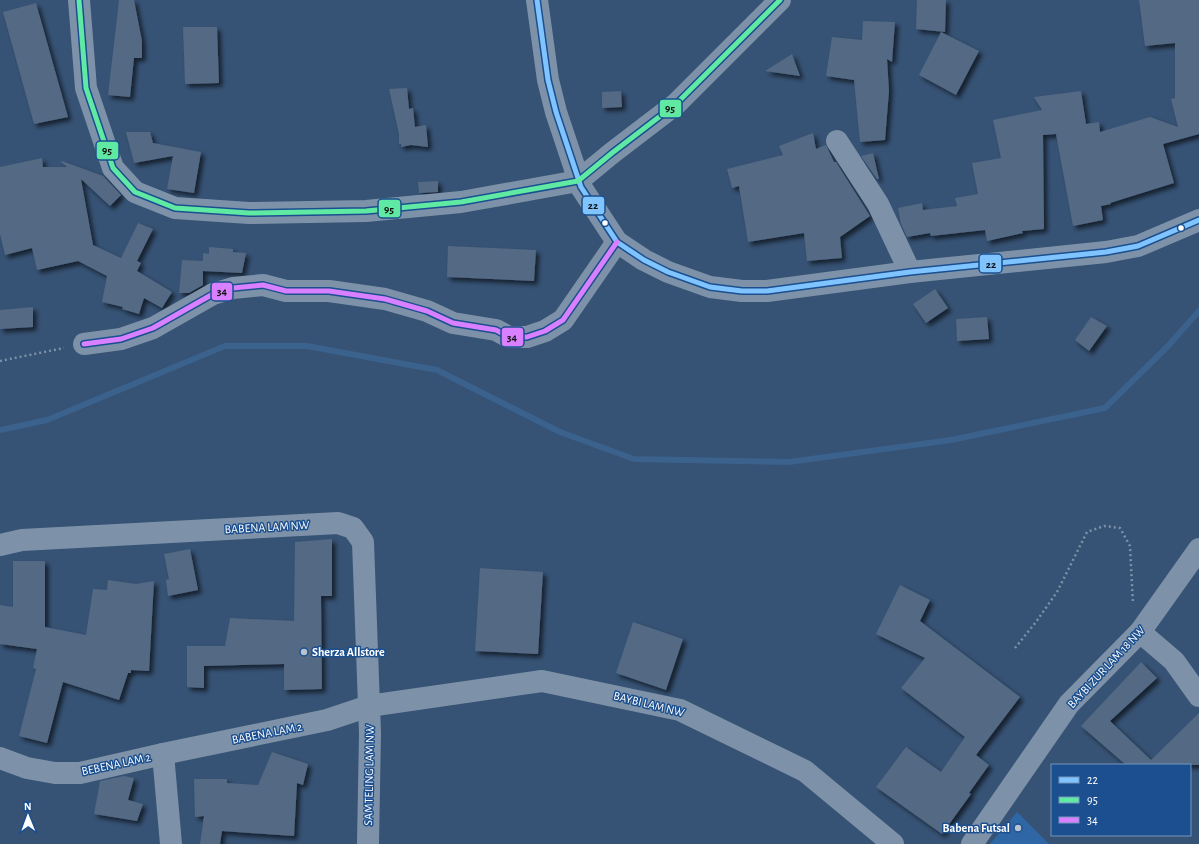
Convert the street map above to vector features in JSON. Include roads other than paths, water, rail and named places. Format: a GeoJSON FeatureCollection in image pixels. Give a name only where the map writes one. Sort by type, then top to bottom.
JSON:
{"type":"FeatureCollection","features":[{"type":"Feature","properties":{"kind":"street"},"geometry":{"type":"LineString","coordinates":[[79,0],[86,88],[114,168],[135,192],[175,208],[249,213],[366,212],[461,202],[578,181],[623,144],[676,104],[780,0]]}},
{"type":"Feature","properties":{"kind":"street"},"geometry":{"type":"LineString","coordinates":[[537,0],[548,80],[556,112],[580,187],[617,242],[644,260],[668,272],[710,287],[742,291],[767,291],[910,272],[1106,252],[1138,246],[1199,220]]}},
{"type":"Feature","properties":{"kind":"street"},"geometry":{"type":"LineString","coordinates":[[837,141],[878,204],[910,272]]}},
{"type":"Feature","properties":{"kind":"street"},"geometry":{"type":"LineString","coordinates":[[84,344],[121,339],[153,328],[213,294],[232,288],[263,285],[286,290],[329,292],[385,299],[426,311],[453,323],[496,330],[509,337],[527,337],[545,331],[563,320],[617,242]]}},
{"type":"Feature","properties":{"kind":"street","name":"BABENA LAM NW"},"geometry":{"type":"LineString","coordinates":[[0,544],[22,540],[338,524],[353,528],[363,542],[369,706]]}},
{"type":"Feature","properties":{"kind":"street","name":"BAYBI ZUR LAM 18 NW"},"geometry":{"type":"LineString","coordinates":[[972,844],[1070,704],[1140,632],[1199,549]]}},
{"type":"Feature","properties":{"kind":"street"},"geometry":{"type":"LineString","coordinates":[[1140,632],[1174,661],[1199,696]]}},
{"type":"Feature","properties":{"kind":"street","name":"BAYBI LAM NW"},"geometry":{"type":"LineString","coordinates":[[369,706],[542,681],[680,710],[805,770],[893,844]]}},
{"type":"Feature","properties":{"kind":"street","name":"BABENA LAM 2"},"geometry":{"type":"LineString","coordinates":[[163,754],[327,720],[369,706]]}},
{"type":"Feature","properties":{"kind":"street","name":"SAMTELING LAM NW"},"geometry":{"type":"LineString","coordinates":[[368,844],[369,706]]}},
{"type":"Feature","properties":{"kind":"street"},"geometry":{"type":"LineString","coordinates":[[163,754],[171,844]]}},
{"type":"Feature","properties":{"kind":"street","name":"BEBENA LAM 2"},"geometry":{"type":"LineString","coordinates":[[0,758],[28,768],[55,773],[80,773],[163,754]]}},
{"type":"Feature","properties":{"kind":"waterway"},"geometry":{"type":"LineString","coordinates":[[0,430],[47,420],[225,346],[307,346],[437,370],[560,432],[634,459],[789,462],[951,440],[1105,408],[1168,346],[1199,311]]}},
{"type":"Feature","properties":{"kind":"place","name":"Sherza Allstore"},"geometry":{"type":"Point","coordinates":[304,652]}},
{"type":"Feature","properties":{"kind":"place","name":"Babena Futsal"},"geometry":{"type":"Point","coordinates":[1018,828]}}]}
